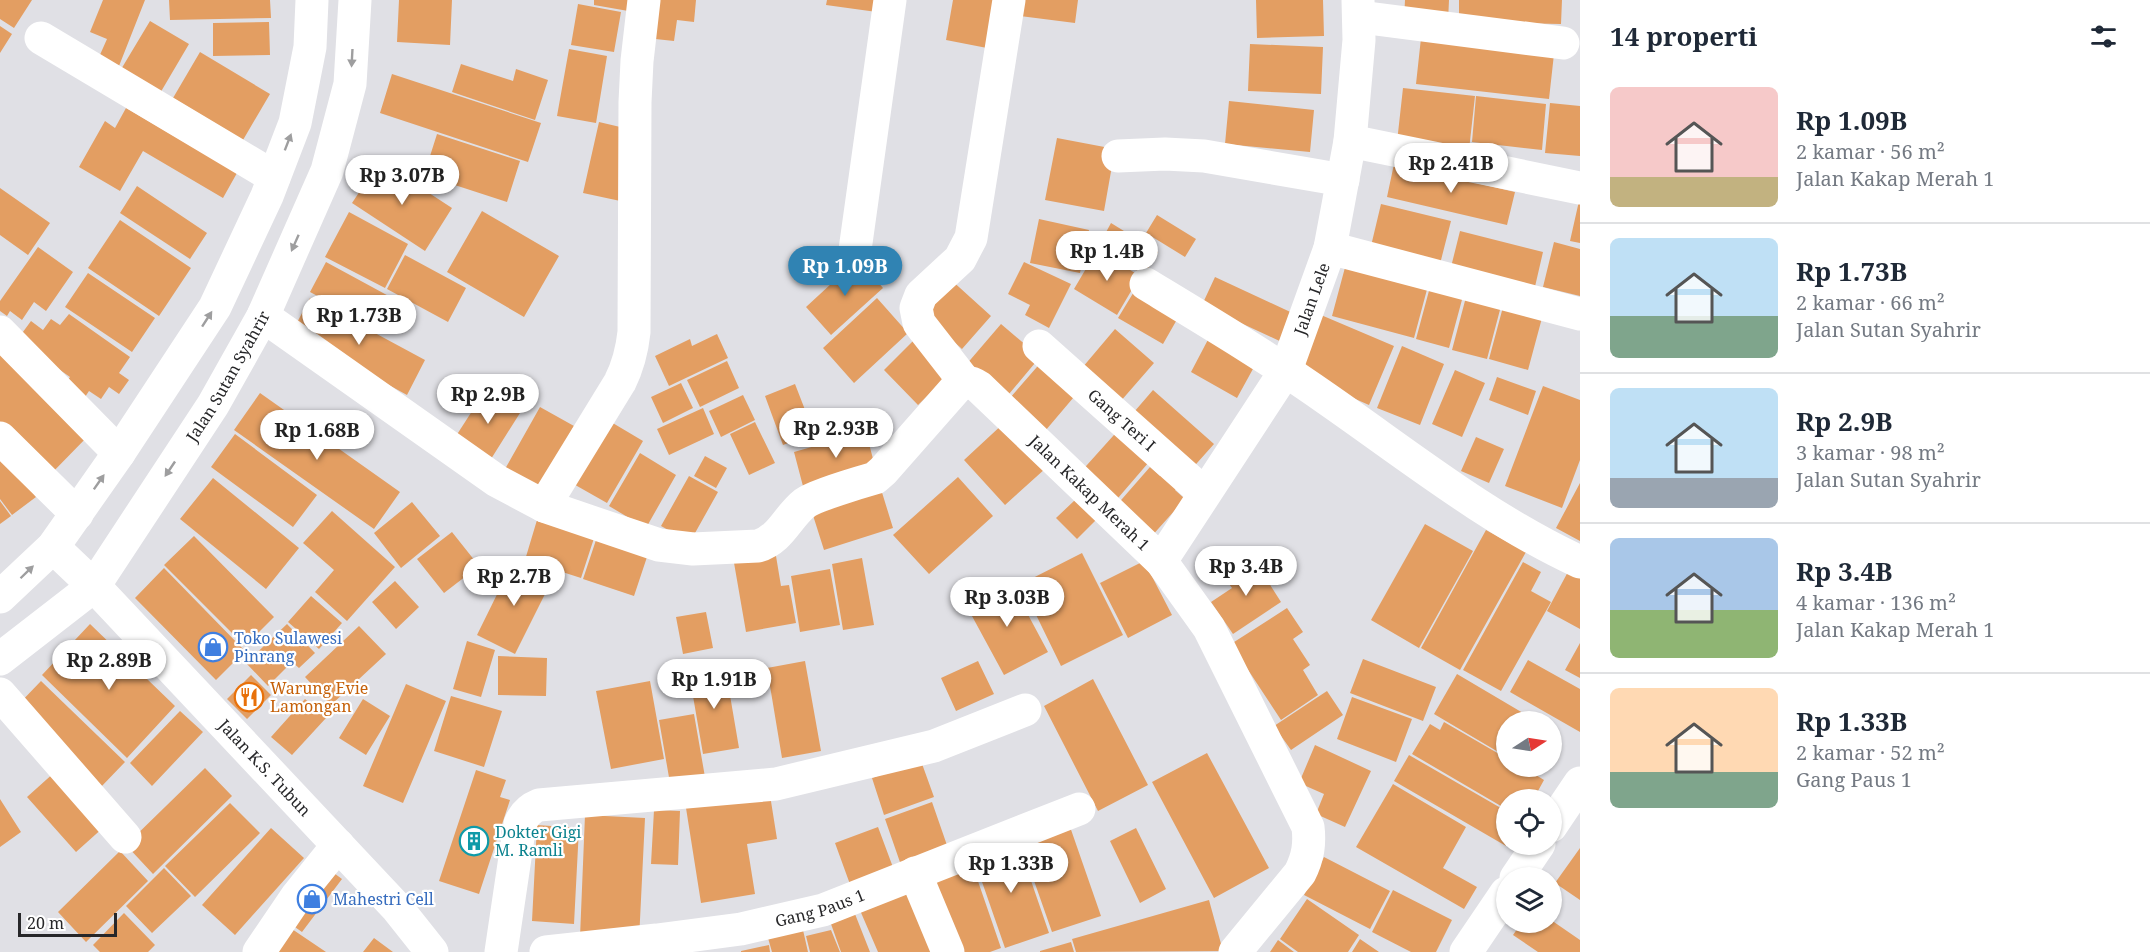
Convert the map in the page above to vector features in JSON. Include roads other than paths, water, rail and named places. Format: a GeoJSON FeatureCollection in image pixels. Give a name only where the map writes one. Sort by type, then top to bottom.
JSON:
{"type":"FeatureCollection","features":[{"type":"Feature","properties":{"kind":"street"},"geometry":{"type":"LineString","coordinates":[[0,597],[53,547],[119,453],[215,307],[274,177],[295,123],[310,47],[312,0]]}},
{"type":"Feature","properties":{"kind":"street","name":"Jalan Sutan Syahrir"},"geometry":{"type":"LineString","coordinates":[[0,659],[94,586],[213,405],[263,316],[327,171],[350,84],[355,0]]}},
{"type":"Feature","properties":{"kind":"street"},"geometry":{"type":"LineString","coordinates":[[544,506],[620,382],[632,352],[635,102],[644,0]]}},
{"type":"Feature","properties":{"kind":"street"},"geometry":{"type":"LineString","coordinates":[[855,250],[890,0]]}},
{"type":"Feature","properties":{"kind":"street"},"geometry":{"type":"LineString","coordinates":[[263,316],[475,467],[544,506],[659,545],[693,549],[758,546],[766,543],[775,538],[806,502],[875,478],[957,387],[965,382],[919,323],[915,308],[921,295],[960,259],[971,238],[1010,0]]}},
{"type":"Feature","properties":{"kind":"street"},"geometry":{"type":"LineString","coordinates":[[1359,9],[1563,43]]}},
{"type":"Feature","properties":{"kind":"street","name":"Jalan Lele"},"geometry":{"type":"LineString","coordinates":[[1161,561],[1286,370],[1330,248],[1350,141],[1359,40],[1359,9]]}},
{"type":"Feature","properties":{"kind":"street"},"geometry":{"type":"LineString","coordinates":[[41,38],[274,177]]}},
{"type":"Feature","properties":{"kind":"street"},"geometry":{"type":"LineString","coordinates":[[1350,141],[1580,188]]}},
{"type":"Feature","properties":{"kind":"street"},"geometry":{"type":"LineString","coordinates":[[1118,156],[1165,154],[1204,156],[1343,180]]}},
{"type":"Feature","properties":{"kind":"street"},"geometry":{"type":"LineString","coordinates":[[1330,248],[1580,314]]}},
{"type":"Feature","properties":{"kind":"street"},"geometry":{"type":"LineString","coordinates":[[1146,284],[1286,370],[1485,509],[1580,562]]}},
{"type":"Feature","properties":{"kind":"street"},"geometry":{"type":"LineString","coordinates":[[0,332],[119,453]]}},
{"type":"Feature","properties":{"kind":"street","name":"Gang Teri I"},"geometry":{"type":"LineString","coordinates":[[1039,346],[1204,493]]}},
{"type":"Feature","properties":{"kind":"street","name":"Jalan Kakap Merah 1"},"geometry":{"type":"LineString","coordinates":[[965,382],[971,382],[979,387],[1161,561],[1209,628],[1308,827],[1310,843],[1300,873],[1235,952]]}},
{"type":"Feature","properties":{"kind":"street"},"geometry":{"type":"LineString","coordinates":[[0,438],[76,514]]}},
{"type":"Feature","properties":{"kind":"street","name":"Jalan K.S. Tubun"},"geometry":{"type":"LineString","coordinates":[[53,547],[94,586],[397,908],[432,952]]}},
{"type":"Feature","properties":{"kind":"street"},"geometry":{"type":"LineString","coordinates":[[0,694],[125,837]]}},
{"type":"Feature","properties":{"kind":"street"},"geometry":{"type":"LineString","coordinates":[[501,952],[520,824],[523,816],[539,805],[776,784],[934,746],[1025,710]]}},
{"type":"Feature","properties":{"kind":"street"},"geometry":{"type":"LineString","coordinates":[[1562,810],[1580,783]]}},
{"type":"Feature","properties":{"kind":"street","name":"Gang Paus 1"},"geometry":{"type":"LineString","coordinates":[[546,952],[741,929],[823,910],[1079,809]]}},
{"type":"Feature","properties":{"kind":"street"},"geometry":{"type":"LineString","coordinates":[[259,952],[297,896],[338,845]]}},
{"type":"Feature","properties":{"kind":"street"},"geometry":{"type":"LineString","coordinates":[[915,873],[948,952]]}},
{"type":"Feature","properties":{"kind":"street"},"geometry":{"type":"LineString","coordinates":[[1466,952],[1496,908]]}},
{"type":"Feature","properties":{"kind":"place","name":"Toko Sulawesi Pinrang"},"geometry":{"type":"Point","coordinates":[213,647]}},
{"type":"Feature","properties":{"kind":"place","name":"Warung Evie Lamongan"},"geometry":{"type":"Point","coordinates":[249,697]}},
{"type":"Feature","properties":{"kind":"place","name":"Dokter Gigi M. Ramli"},"geometry":{"type":"Point","coordinates":[474,841]}},
{"type":"Feature","properties":{"kind":"place","name":"Mahestri Cell"},"geometry":{"type":"Point","coordinates":[312,899]}}]}
